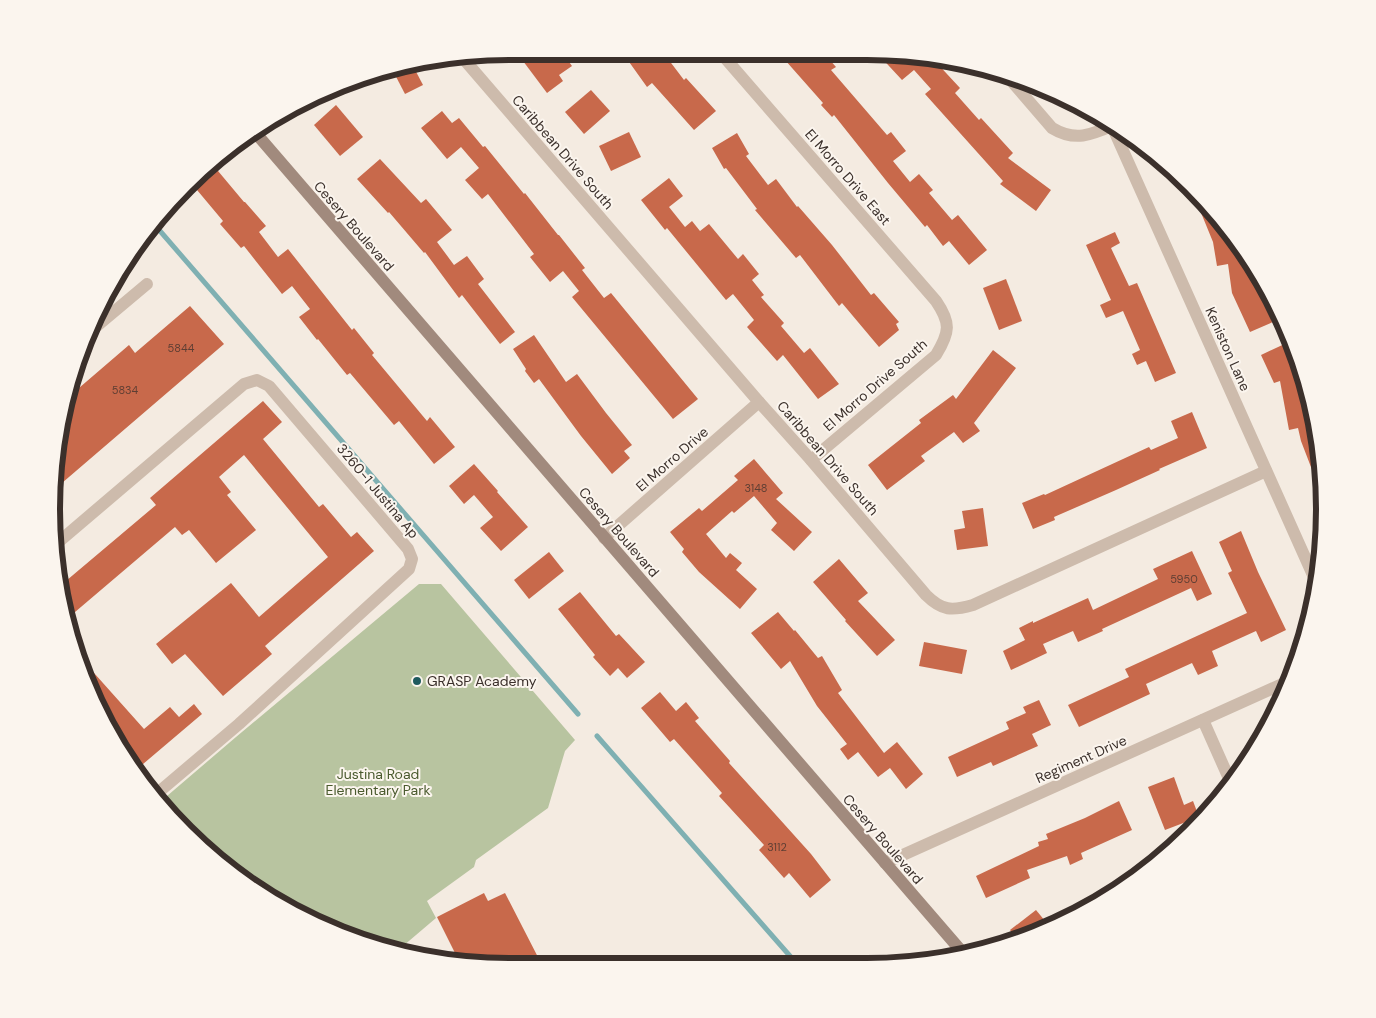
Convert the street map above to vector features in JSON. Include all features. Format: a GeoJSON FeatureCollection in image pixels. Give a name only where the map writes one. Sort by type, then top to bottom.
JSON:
{"type":"FeatureCollection","features":[{"type":"Feature","properties":{"kind":"main road","name":"Cesery Boulevard"},"geometry":{"type":"LineString","coordinates":[[259,137],[959,948]]}},
{"type":"Feature","properties":{"kind":"street","name":"El Morro Drive East"},"geometry":{"type":"LineString","coordinates":[[727,60],[936,301],[944,314],[947,327]]}},
{"type":"Feature","properties":{"kind":"street","name":"Caribbean Drive South"},"geometry":{"type":"LineString","coordinates":[[466,62],[935,604],[947,608],[961,609],[973,605],[1266,471]]}},
{"type":"Feature","properties":{"kind":"street"},"geometry":{"type":"LineString","coordinates":[[1015,86],[1052,128],[1061,133],[1070,136],[1086,136],[1106,129]]}},
{"type":"Feature","properties":{"kind":"street","name":"Keniston Lane"},"geometry":{"type":"LineString","coordinates":[[1119,138],[1311,572]]}},
{"type":"Feature","properties":{"kind":"street"},"geometry":{"type":"LineString","coordinates":[[99,325],[147,284]]}},
{"type":"Feature","properties":{"kind":"street","name":"El Morro Drive South"},"geometry":{"type":"LineString","coordinates":[[811,460],[936,355],[945,341],[947,327]]}},
{"type":"Feature","properties":{"kind":"street","name":"3260-1 Justina Ap"},"geometry":{"type":"LineString","coordinates":[[61,540],[244,384],[257,380],[269,386],[408,549],[412,559],[409,569],[239,724],[160,791]]}},
{"type":"Feature","properties":{"kind":"street","name":"El Morro Drive"},"geometry":{"type":"LineString","coordinates":[[604,538],[759,402]]}},
{"type":"Feature","properties":{"kind":"street","name":"Regiment Drive"},"geometry":{"type":"LineString","coordinates":[[885,863],[1280,685]]}},
{"type":"Feature","properties":{"kind":"street"},"geometry":{"type":"LineString","coordinates":[[1203,720],[1228,775]]}},
{"type":"Feature","properties":{"kind":"green space","name":"Justina Road Elementary Park"},"geometry":{"type":"Polygon","coordinates":[[[419,584],[441,584],[575,740],[565,751],[548,808],[476,860],[474,867],[427,901],[436,918],[404,945],[337,924],[284,898],[213,847],[171,805],[165,798],[419,584]]]}},
{"type":"Feature","properties":{"kind":"building"},"geometry":{"type":"Polygon","coordinates":[[[522,60],[568,60],[572,66],[559,75],[563,81],[547,93],[522,60]]]}},
{"type":"Feature","properties":{"kind":"building"},"geometry":{"type":"Polygon","coordinates":[[[628,60],[669,60],[684,80],[686,78],[716,111],[694,130],[652,83],[647,87],[628,60]]]}},
{"type":"Feature","properties":{"kind":"building"},"geometry":{"type":"Polygon","coordinates":[[[785,60],[830,60],[836,67],[831,70],[887,135],[891,132],[906,151],[893,161],[910,182],[919,174],[933,190],[929,193],[952,220],[958,215],[987,250],[969,265],[949,241],[943,246],[927,225],[925,227],[888,183],[834,115],[832,117],[821,105],[823,103],[785,60]]]}},
{"type":"Feature","properties":{"kind":"building"},"geometry":{"type":"Polygon","coordinates":[[[884,61],[940,66],[960,88],[955,93],[979,120],[981,118],[1013,153],[1008,158],[1051,190],[1036,211],[1000,184],[1003,181],[925,94],[931,89],[914,70],[902,80],[884,61]]]}},
{"type":"Feature","properties":{"kind":"building"},"geometry":{"type":"Polygon","coordinates":[[[415,70],[423,85],[405,94],[395,75],[415,70]]]}},
{"type":"Feature","properties":{"kind":"building"},"geometry":{"type":"Polygon","coordinates":[[[591,90],[610,111],[584,134],[565,112],[591,90]]]}},
{"type":"Feature","properties":{"kind":"building"},"geometry":{"type":"Polygon","coordinates":[[[336,105],[363,137],[340,156],[314,125],[336,105]]]}},
{"type":"Feature","properties":{"kind":"building"},"geometry":{"type":"Polygon","coordinates":[[[442,111],[452,123],[459,118],[483,147],[485,146],[585,268],[582,270],[604,298],[611,293],[698,399],[673,419],[572,297],[579,291],[563,271],[550,282],[530,257],[534,254],[488,194],[482,199],[465,180],[479,168],[461,147],[447,159],[421,128],[442,111]]]}},
{"type":"Feature","properties":{"kind":"building"},"geometry":{"type":"Polygon","coordinates":[[[629,132],[641,157],[611,171],[599,146],[629,132]]]}},
{"type":"Feature","properties":{"kind":"building"},"geometry":{"type":"Polygon","coordinates":[[[737,133],[749,154],[746,156],[768,185],[776,179],[797,207],[832,245],[871,295],[874,293],[899,322],[896,324],[899,330],[879,347],[842,303],[839,306],[800,255],[796,258],[755,210],[757,209],[726,168],[724,169],[712,148],[737,133]]]}},
{"type":"Feature","properties":{"kind":"building"},"geometry":{"type":"Polygon","coordinates":[[[380,159],[421,203],[426,199],[452,230],[437,242],[454,265],[467,256],[484,279],[478,284],[515,332],[500,344],[462,295],[459,298],[425,252],[357,179],[380,159]]]}},
{"type":"Feature","properties":{"kind":"building"},"geometry":{"type":"Polygon","coordinates":[[[216,169],[266,226],[259,232],[278,257],[288,249],[352,330],[354,328],[374,353],[372,355],[427,421],[430,417],[455,447],[434,464],[399,421],[394,425],[350,373],[347,375],[317,340],[299,317],[310,309],[292,286],[282,294],[244,246],[241,248],[220,224],[223,221],[196,188],[216,169]]]}},
{"type":"Feature","properties":{"kind":"building"},"geometry":{"type":"Polygon","coordinates":[[[669,178],[683,196],[669,207],[685,227],[692,221],[700,231],[709,224],[738,259],[743,254],[759,274],[752,280],[764,295],[761,297],[784,323],[781,326],[804,353],[810,348],[839,384],[818,399],[783,355],[777,361],[747,327],[754,320],[733,294],[726,300],[667,228],[665,230],[641,200],[669,178]]]}},
{"type":"Feature","properties":{"kind":"building"},"geometry":{"type":"Polygon","coordinates":[[[1198,206],[1240,260],[1275,321],[1250,332],[1232,293],[1228,264],[1217,266],[1213,242],[1198,206]]]}},
{"type":"Feature","properties":{"kind":"building"},"geometry":{"type":"Polygon","coordinates":[[[1115,232],[1120,243],[1111,248],[1129,286],[1137,283],[1176,373],[1155,382],[1146,361],[1137,365],[1132,354],[1140,350],[1123,311],[1106,318],[1100,305],[1111,300],[1086,245],[1115,232]]]}},
{"type":"Feature","properties":{"kind":"building"},"geometry":{"type":"Polygon","coordinates":[[[1006,279],[1022,321],[999,330],[983,288],[1006,279]]]}},
{"type":"Feature","properties":{"kind":"building"},"geometry":{"type":"Polygon","coordinates":[[[190,306],[224,344],[61,484],[64,450],[76,391],[129,345],[135,353],[190,306]]]}},
{"type":"Feature","properties":{"kind":"building"},"geometry":{"type":"Polygon","coordinates":[[[534,335],[566,382],[577,374],[632,445],[624,451],[630,458],[612,474],[539,379],[534,383],[525,371],[526,369],[513,349],[534,335]]]}},
{"type":"Feature","properties":{"kind":"building"},"geometry":{"type":"Polygon","coordinates":[[[1285,344],[1301,393],[1312,450],[1315,477],[1298,428],[1289,430],[1280,381],[1274,383],[1261,355],[1285,344]]]}},
{"type":"Feature","properties":{"kind":"building"},"geometry":{"type":"Polygon","coordinates":[[[993,350],[1016,368],[974,423],[980,431],[963,443],[954,432],[921,456],[925,461],[887,490],[868,465],[921,423],[919,420],[953,395],[956,399],[993,350]]]}},
{"type":"Feature","properties":{"kind":"building"},"geometry":{"type":"Polygon","coordinates":[[[263,401],[282,422],[263,439],[319,507],[323,504],[351,537],[357,532],[374,551],[265,646],[272,654],[223,696],[185,654],[172,664],[156,644],[231,583],[259,617],[328,557],[244,455],[219,477],[231,492],[227,495],[256,530],[216,563],[189,530],[182,535],[175,527],[73,614],[66,581],[156,505],[150,498],[263,401]]]}},
{"type":"Feature","properties":{"kind":"building"},"geometry":{"type":"Polygon","coordinates":[[[1192,412],[1207,448],[1054,517],[1055,520],[1033,529],[1022,503],[1045,495],[1149,447],[1151,450],[1178,438],[1171,421],[1192,412]]]}},
{"type":"Feature","properties":{"kind":"building"},"geometry":{"type":"Polygon","coordinates":[[[754,459],[783,493],[776,499],[812,532],[794,551],[771,530],[777,523],[754,496],[734,513],[732,511],[706,534],[726,558],[730,553],[742,563],[736,570],[757,589],[740,609],[699,572],[682,552],[684,549],[670,532],[699,508],[702,511],[738,480],[734,476],[754,459]]]}},
{"type":"Feature","properties":{"kind":"building"},"geometry":{"type":"Polygon","coordinates":[[[474,464],[528,527],[501,551],[480,528],[493,517],[474,495],[464,504],[449,486],[474,464]]]}},
{"type":"Feature","properties":{"kind":"building"},"geometry":{"type":"Polygon","coordinates":[[[983,508],[988,546],[957,550],[954,530],[965,528],[962,511],[983,508]]]}},
{"type":"Feature","properties":{"kind":"building"},"geometry":{"type":"Polygon","coordinates":[[[1241,531],[1286,630],[1261,642],[1256,631],[1212,651],[1218,666],[1198,675],[1192,663],[1146,684],[1150,694],[1079,727],[1068,705],[1129,677],[1125,669],[1247,613],[1228,573],[1232,571],[1219,542],[1241,531]]]}},
{"type":"Feature","properties":{"kind":"building"},"geometry":{"type":"Polygon","coordinates":[[[1192,551],[1212,594],[1197,601],[1191,588],[1078,642],[1073,631],[1043,644],[1047,653],[1011,670],[1003,651],[1025,640],[1019,628],[1088,598],[1093,610],[1158,579],[1153,569],[1192,551]]]}},
{"type":"Feature","properties":{"kind":"building"},"geometry":{"type":"Polygon","coordinates":[[[549,552],[564,571],[529,599],[514,580],[549,552]]]}},
{"type":"Feature","properties":{"kind":"building"},"geometry":{"type":"Polygon","coordinates":[[[839,559],[868,593],[858,601],[895,640],[877,656],[813,582],[839,559]]]}},
{"type":"Feature","properties":{"kind":"building"},"geometry":{"type":"Polygon","coordinates":[[[580,592],[616,636],[619,634],[645,662],[627,678],[618,668],[610,676],[593,657],[595,655],[558,609],[580,592]]]}},
{"type":"Feature","properties":{"kind":"building"},"geometry":{"type":"Polygon","coordinates":[[[778,612],[818,658],[822,656],[842,690],[838,693],[884,753],[897,742],[923,774],[906,789],[890,768],[878,777],[858,752],[848,760],[840,749],[847,744],[817,706],[790,661],[781,669],[751,633],[778,612]]]}},
{"type":"Feature","properties":{"kind":"building"},"geometry":{"type":"Polygon","coordinates":[[[924,642],[967,650],[962,674],[919,666],[924,642]]]}},
{"type":"Feature","properties":{"kind":"building"},"geometry":{"type":"Polygon","coordinates":[[[89,668],[144,729],[170,707],[179,717],[194,704],[202,714],[141,765],[120,734],[106,708],[89,668]]]}},
{"type":"Feature","properties":{"kind":"building"},"geometry":{"type":"Polygon","coordinates":[[[660,692],[676,711],[686,702],[699,718],[695,721],[730,761],[729,763],[811,854],[831,880],[810,898],[789,873],[784,878],[759,850],[764,845],[719,796],[722,793],[674,739],[670,742],[641,708],[660,692]]]}},
{"type":"Feature","properties":{"kind":"building"},"geometry":{"type":"Polygon","coordinates":[[[1039,700],[1051,725],[1032,734],[1038,746],[993,766],[991,762],[957,777],[948,757],[1009,729],[1006,722],[1026,713],[1023,707],[1039,700]]]}},
{"type":"Feature","properties":{"kind":"building"},"geometry":{"type":"Polygon","coordinates":[[[1174,777],[1184,805],[1193,801],[1197,813],[1189,821],[1165,830],[1148,787],[1174,777]]]}},
{"type":"Feature","properties":{"kind":"building"},"geometry":{"type":"Polygon","coordinates":[[[1119,801],[1132,830],[1081,853],[1083,859],[1070,865],[1067,856],[1027,870],[1030,878],[986,898],[976,876],[1039,846],[1038,842],[1048,839],[1046,834],[1119,801]]]}},
{"type":"Feature","properties":{"kind":"building"},"geometry":{"type":"Polygon","coordinates":[[[484,893],[488,901],[505,893],[538,958],[456,955],[437,917],[484,893]]]}},
{"type":"Feature","properties":{"kind":"building"},"geometry":{"type":"Polygon","coordinates":[[[1036,910],[1045,921],[1013,933],[1010,930],[1036,910]]]}},
{"type":"Feature","properties":{"kind":"waterway"},"geometry":{"type":"LineString","coordinates":[[158,229],[578,714]]}},
{"type":"Feature","properties":{"kind":"waterway"},"geometry":{"type":"LineString","coordinates":[[597,736],[792,958]]}},
{"type":"Feature","properties":{"kind":"place","name":"GRASP Academy"},"geometry":{"type":"Point","coordinates":[417,681]}}]}
